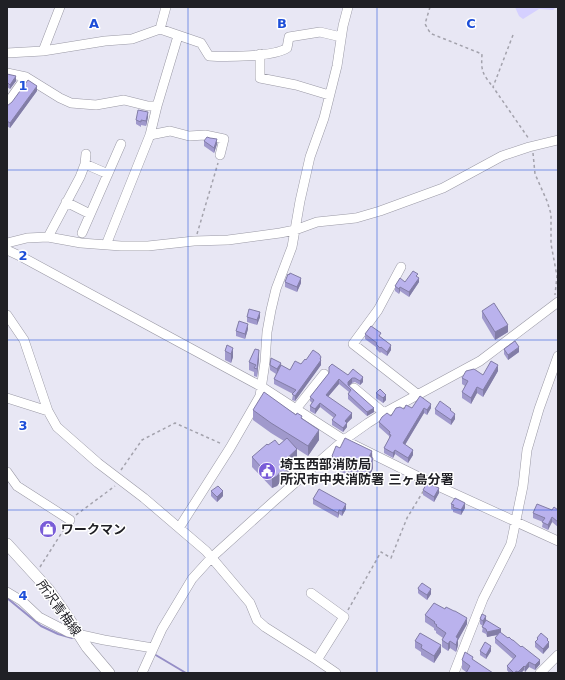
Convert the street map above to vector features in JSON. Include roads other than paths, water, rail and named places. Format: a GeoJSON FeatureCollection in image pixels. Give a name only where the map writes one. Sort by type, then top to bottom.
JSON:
{"type":"FeatureCollection","features":[{"type":"Feature","properties":{"kind":"main road","name":"所沢青梅線"},"geometry":{"type":"LineString","coordinates":[[7,544],[48,589],[87,647],[109,673]]}},
{"type":"Feature","properties":{"kind":"street"},"geometry":{"type":"LineString","coordinates":[[42,51],[60,7]]}},
{"type":"Feature","properties":{"kind":"street"},"geometry":{"type":"LineString","coordinates":[[160,29],[166,7]]}},
{"type":"Feature","properties":{"kind":"street"},"geometry":{"type":"LineString","coordinates":[[179,528],[230,448],[260,396],[271,310],[276,289],[292,247],[310,157],[324,118],[337,66],[341,37],[348,7]]}},
{"type":"Feature","properties":{"kind":"street"},"geometry":{"type":"LineString","coordinates":[[7,53],[42,51],[105,41],[132,39],[160,29],[201,43],[209,56],[247,56],[282,52],[287,48],[289,37],[320,32],[341,37]]}},
{"type":"Feature","properties":{"kind":"street"},"geometry":{"type":"LineString","coordinates":[[106,245],[150,135],[178,36]]}},
{"type":"Feature","properties":{"kind":"street"},"geometry":{"type":"LineString","coordinates":[[260,54],[260,78],[296,85],[329,95]]}},
{"type":"Feature","properties":{"kind":"street"},"geometry":{"type":"LineString","coordinates":[[7,73],[26,77],[71,103],[96,105],[124,100],[148,106],[157,106]]}},
{"type":"Feature","properties":{"kind":"street"},"geometry":{"type":"LineString","coordinates":[[7,104],[26,77]]}},
{"type":"Feature","properties":{"kind":"street"},"geometry":{"type":"LineString","coordinates":[[150,135],[170,131],[190,136],[205,135],[224,139],[220,155]]}},
{"type":"Feature","properties":{"kind":"street"},"geometry":{"type":"LineString","coordinates":[[7,243],[27,238],[48,237],[81,243],[148,246],[194,241],[228,240],[295,230],[317,222],[356,218],[425,196],[502,156],[558,140]]}},
{"type":"Feature","properties":{"kind":"street"},"geometry":{"type":"LineString","coordinates":[[82,233],[121,144]]}},
{"type":"Feature","properties":{"kind":"street"},"geometry":{"type":"LineString","coordinates":[[48,237],[86,159],[108,174]]}},
{"type":"Feature","properties":{"kind":"street"},"geometry":{"type":"LineString","coordinates":[[66,202],[90,214]]}},
{"type":"Feature","properties":{"kind":"street"},"geometry":{"type":"LineString","coordinates":[[7,250],[262,386],[344,440],[429,482],[558,541]]}},
{"type":"Feature","properties":{"kind":"street"},"geometry":{"type":"LineString","coordinates":[[401,267],[378,310],[353,344],[417,394]]}},
{"type":"Feature","properties":{"kind":"street"},"geometry":{"type":"LineString","coordinates":[[142,673],[162,629],[197,573],[211,558],[273,502],[344,440],[384,413],[480,361],[556,304]]}},
{"type":"Feature","properties":{"kind":"street"},"geometry":{"type":"LineString","coordinates":[[7,315],[24,340],[48,411],[54,423],[65,435],[206,551],[250,603],[257,620],[265,627],[336,673]]}},
{"type":"Feature","properties":{"kind":"street"},"geometry":{"type":"LineString","coordinates":[[454,673],[483,599],[511,544],[524,486],[527,450],[539,409],[558,356]]}},
{"type":"Feature","properties":{"kind":"street"},"geometry":{"type":"LineString","coordinates":[[296,409],[324,374]]}},
{"type":"Feature","properties":{"kind":"street"},"geometry":{"type":"LineString","coordinates":[[354,388],[384,413]]}},
{"type":"Feature","properties":{"kind":"street"},"geometry":{"type":"LineString","coordinates":[[7,398],[48,411]]}},
{"type":"Feature","properties":{"kind":"street"},"geometry":{"type":"LineString","coordinates":[[7,472],[17,486],[70,520]]}},
{"type":"Feature","properties":{"kind":"street"},"geometry":{"type":"LineString","coordinates":[[7,592],[22,601],[39,617],[68,632],[78,633],[151,652]]}},
{"type":"Feature","properties":{"kind":"street"},"geometry":{"type":"LineString","coordinates":[[311,593],[344,617],[317,660]]}},
{"type":"Feature","properties":{"kind":"street"},"geometry":{"type":"LineString","coordinates":[[540,673],[558,655]]}},
{"type":"Feature","properties":{"kind":"waterway"},"geometry":{"type":"LineString","coordinates":[[7,598],[41,626],[58,634],[72,638]]}},
{"type":"Feature","properties":{"kind":"waterway"},"geometry":{"type":"LineString","coordinates":[[154,654],[186,673]]}},
{"type":"Feature","properties":{"kind":"place","name":"埼玉西部消防局 所沢市中央消防署 三ヶ島分署"},"geometry":{"type":"Point","coordinates":[267,471]}},
{"type":"Feature","properties":{"kind":"place","name":"ワークマン"},"geometry":{"type":"Point","coordinates":[48,529]}}]}
